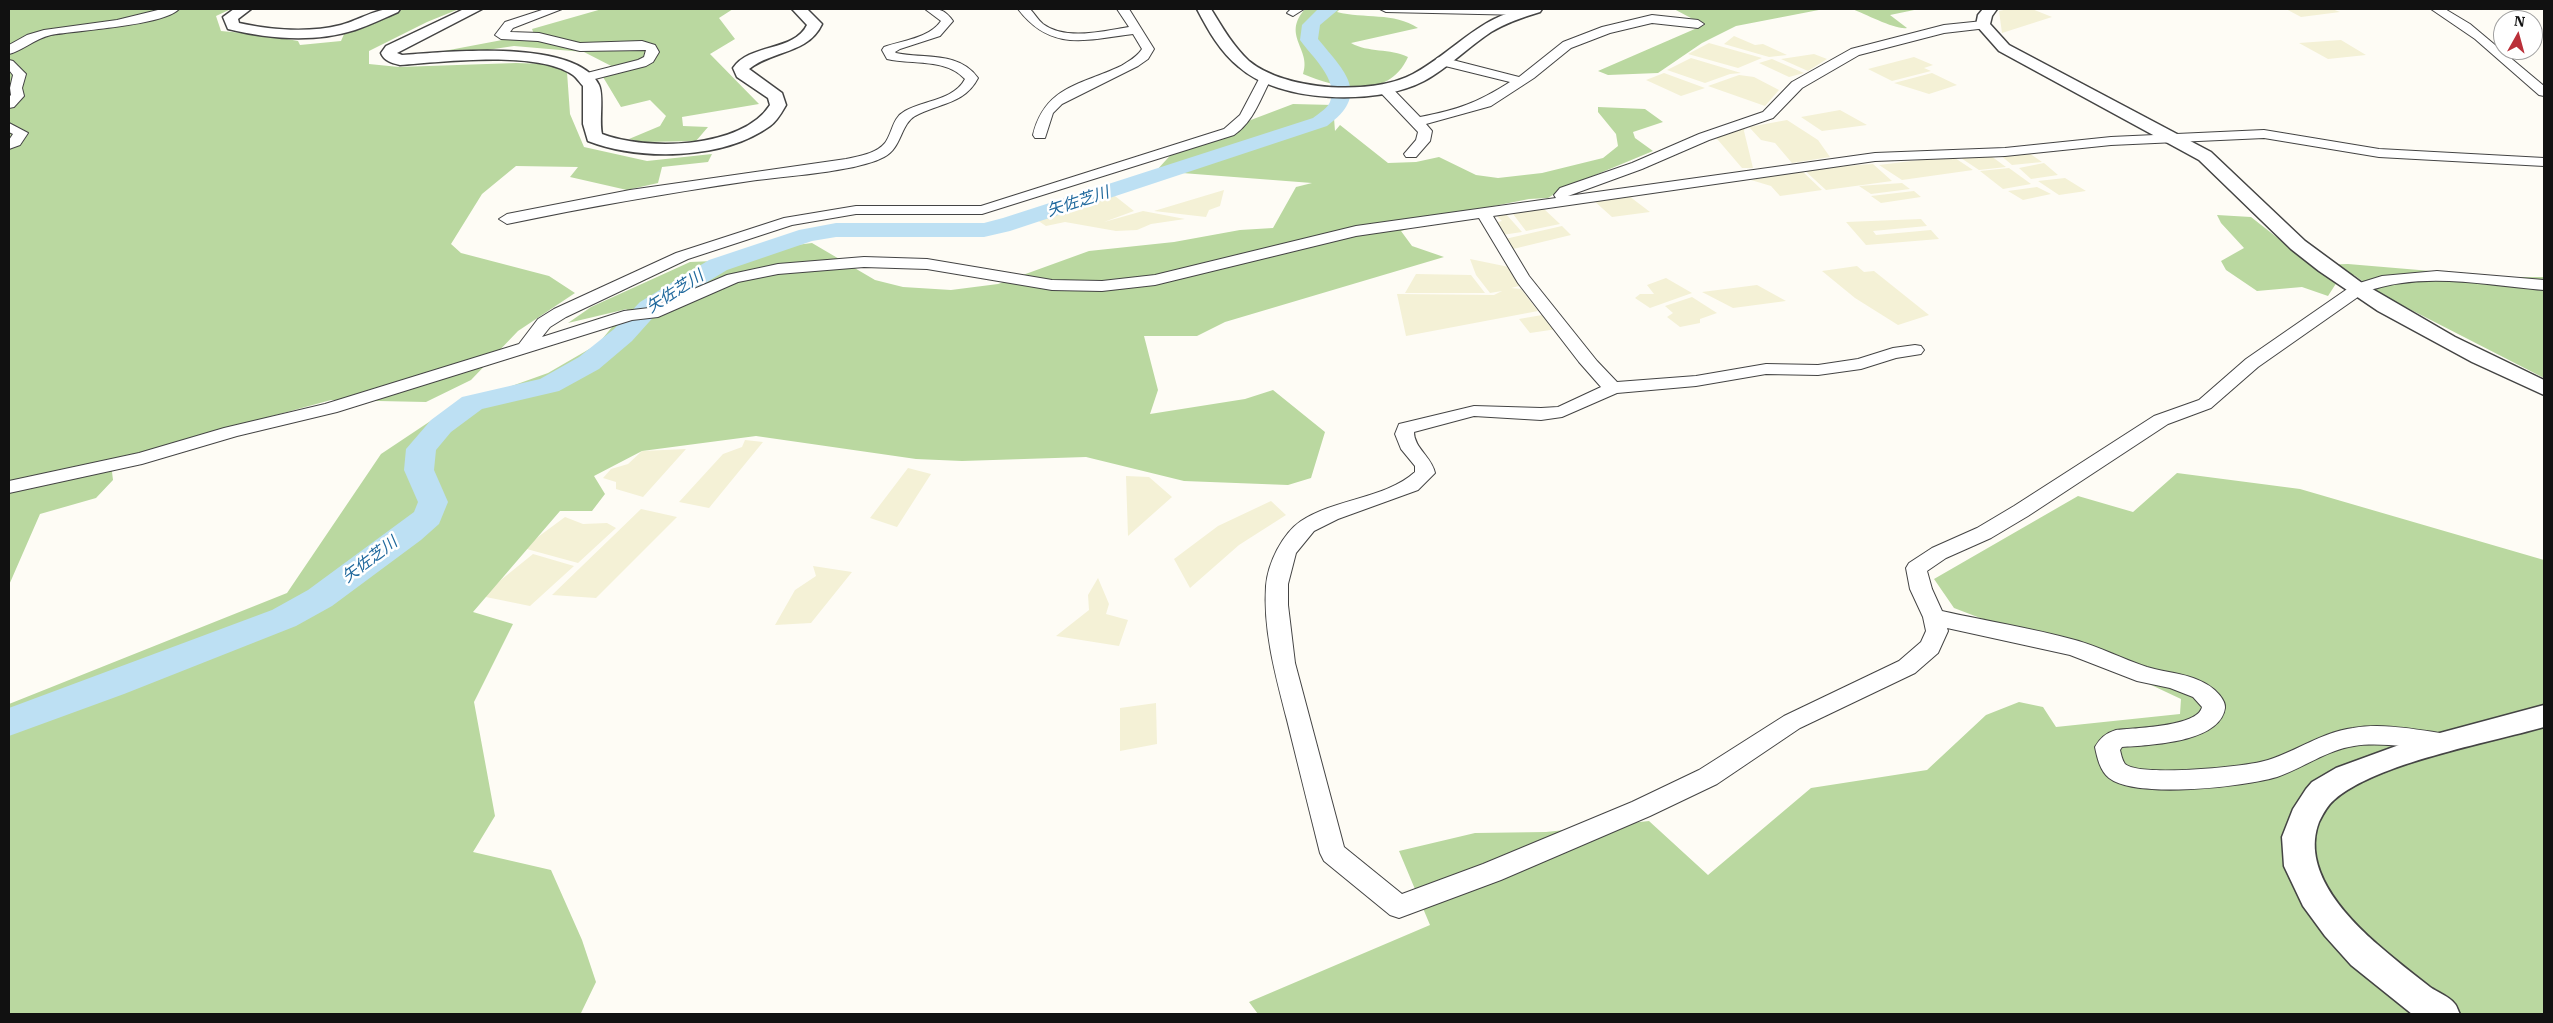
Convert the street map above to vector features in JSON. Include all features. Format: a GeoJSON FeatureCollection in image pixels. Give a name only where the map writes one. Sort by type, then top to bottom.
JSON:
{"type":"FeatureCollection","features":[{"type":"Feature","properties":{"kind":"street"},"geometry":{"type":"LineString","coordinates":[[9,50],[26,40],[46,33],[130,22],[173,9]]}},
{"type":"Feature","properties":{"kind":"street"},"geometry":{"type":"LineString","coordinates":[[244,9],[230,18],[233,26],[254,30],[307,33],[349,28],[393,9]]}},
{"type":"Feature","properties":{"kind":"street"},"geometry":{"type":"LineString","coordinates":[[475,9],[391,49],[388,53],[390,56],[400,60],[497,56],[528,57],[565,64],[586,77],[593,88],[590,106],[591,130],[594,137],[606,144],[625,147],[666,148],[698,146],[731,139],[765,123],[778,105],[776,96],[743,74],[741,68],[748,61],[758,56],[799,42],[810,35],[816,24],[799,9]]}},
{"type":"Feature","properties":{"kind":"street"},"geometry":{"type":"LineString","coordinates":[[556,9],[509,25],[501,35],[539,37],[560,44],[580,47],[642,45],[651,48],[653,52],[649,59],[642,62],[586,77]]}},
{"type":"Feature","properties":{"kind":"street"},"geometry":{"type":"LineString","coordinates":[[507,219],[630,194],[852,162],[880,153],[894,140],[898,124],[903,118],[918,109],[959,94],[970,85],[972,78],[967,71],[944,61],[901,59],[891,56],[888,50],[901,44],[934,36],[943,28],[947,21],[943,15],[931,9]]}},
{"type":"Feature","properties":{"kind":"street"},"geometry":{"type":"LineString","coordinates":[[1024,9],[1042,28],[1055,33],[1084,36],[1135,30]]}},
{"type":"Feature","properties":{"kind":"street"},"geometry":{"type":"LineString","coordinates":[[1040,136],[1044,116],[1065,95],[1142,61],[1148,54],[1148,49],[1123,9]]}},
{"type":"Feature","properties":{"kind":"street"},"geometry":{"type":"LineString","coordinates":[[1204,9],[1224,45],[1252,70],[1265,79],[1292,88],[1319,91],[1385,89],[1403,85],[1420,77],[1487,28],[1530,10]]}},
{"type":"Feature","properties":{"kind":"street"},"geometry":{"type":"LineString","coordinates":[[1386,9],[1530,10]]}},
{"type":"Feature","properties":{"kind":"street"},"geometry":{"type":"LineString","coordinates":[[1982,25],[1985,15],[1990,9]]}},
{"type":"Feature","properties":{"kind":"street"},"geometry":{"type":"LineString","coordinates":[[2437,9],[2470,30],[2544,92]]}},
{"type":"Feature","properties":{"kind":"street"},"geometry":{"type":"LineString","coordinates":[[1417,122],[1450,115],[1486,103],[1521,81],[1567,45],[1606,30],[1652,19],[1698,24]]}},
{"type":"Feature","properties":{"kind":"street"},"geometry":{"type":"LineString","coordinates":[[1982,25],[2004,48],[2205,156],[2228,174],[2297,244],[2358,289],[2421,328],[2544,388]]}},
{"type":"Feature","properties":{"kind":"street"},"geometry":{"type":"LineString","coordinates":[[1561,201],[1559,198],[1565,191],[1637,166],[1704,137],[1768,115],[1797,85],[1855,52],[1944,29],[1982,25]]}},
{"type":"Feature","properties":{"kind":"street"},"geometry":{"type":"LineString","coordinates":[[1441,62],[1521,81]]}},
{"type":"Feature","properties":{"kind":"street"},"geometry":{"type":"LineString","coordinates":[[9,64],[20,74],[16,88],[18,96],[9,104]]}},
{"type":"Feature","properties":{"kind":"street"},"geometry":{"type":"LineString","coordinates":[[524,348],[544,323],[560,313],[682,256],[746,234],[821,214],[856,210],[961,212],[982,210],[1229,132],[1245,120],[1265,79]]}},
{"type":"Feature","properties":{"kind":"street"},"geometry":{"type":"LineString","coordinates":[[1385,89],[1425,131],[1422,141],[1411,154]]}},
{"type":"Feature","properties":{"kind":"street"},"geometry":{"type":"LineString","coordinates":[[9,127],[21,133],[15,142],[9,145]]}},
{"type":"Feature","properties":{"kind":"street"},"geometry":{"type":"LineString","coordinates":[[9,488],[142,458],[231,432],[330,408],[371,394],[453,372],[630,315],[652,313],[733,278],[778,269],[864,262],[927,264],[1052,285],[1102,286],[1156,280],[1356,231],[1486,214],[1561,201],[1875,157],[2005,152],[2111,141],[2264,134],[2379,153],[2544,162]]}},
{"type":"Feature","properties":{"kind":"street"},"geometry":{"type":"LineString","coordinates":[[1486,214],[1496,236],[1540,302],[1597,374],[1613,388]]}},
{"type":"Feature","properties":{"kind":"street"},"geometry":{"type":"LineString","coordinates":[[1915,350],[1893,353],[1861,364],[1818,370],[1766,369],[1696,381],[1613,388],[1562,412],[1541,414],[1474,411],[1406,428],[1404,434],[1410,449],[1424,465],[1425,473],[1411,486],[1307,526],[1286,551],[1277,584],[1277,605],[1284,663],[1333,852],[1399,907],[1492,872],[1641,809],[1708,776],[1792,722],[1907,667],[1930,647],[1937,631],[1934,618],[1921,590],[1916,568],[1939,554],[1984,533],[2021,511],[2161,420],[2205,404],[2252,363],[2358,289],[2372,284],[2422,274],[2544,285]]}},
{"type":"Feature","properties":{"kind":"street"},"geometry":{"type":"LineString","coordinates":[[1934,618],[2074,648],[2144,674],[2174,680],[2200,691],[2214,705],[2212,715],[2203,723],[2173,733],[2116,739],[2107,747],[2111,760],[2118,772],[2134,779],[2206,779],[2261,772],[2342,739],[2394,735],[2440,742]]}},
{"type":"Feature","properties":{"kind":"street"},"geometry":{"type":"LineString","coordinates":[[2442,1014],[2415,998],[2370,962],[2326,915],[2301,869],[2296,842],[2302,820],[2322,792],[2359,770],[2440,742],[2544,716]]}},
{"type":"Feature","properties":{"kind":"shaded area"},"geometry":{"type":"Polygon","coordinates":[[[2032,9],[2052,17],[2002,33],[1999,11],[2032,9]]]}},
{"type":"Feature","properties":{"kind":"shaded area"},"geometry":{"type":"Polygon","coordinates":[[[2286,9],[2332,9],[2340,12],[2301,17],[2286,9]]]}},
{"type":"Feature","properties":{"kind":"shaded area"},"geometry":{"type":"Polygon","coordinates":[[[1734,36],[1755,45],[1763,44],[1787,55],[1769,57],[1724,44],[1734,36]]]}},
{"type":"Feature","properties":{"kind":"shaded area"},"geometry":{"type":"Polygon","coordinates":[[[2341,40],[2366,55],[2328,59],[2299,43],[2341,40]]]}},
{"type":"Feature","properties":{"kind":"shaded area"},"geometry":{"type":"Polygon","coordinates":[[[1709,43],[1762,58],[1738,68],[1688,54],[1709,43]]]}},
{"type":"Feature","properties":{"kind":"shaded area"},"geometry":{"type":"Polygon","coordinates":[[[1814,54],[1827,59],[1808,71],[1781,59],[1814,54]]]}},
{"type":"Feature","properties":{"kind":"shaded area"},"geometry":{"type":"Polygon","coordinates":[[[1914,57],[1933,65],[1924,68],[1931,71],[1892,81],[1868,69],[1914,57]]]}},
{"type":"Feature","properties":{"kind":"shaded area"},"geometry":{"type":"Polygon","coordinates":[[[1691,58],[1741,73],[1730,74],[1705,83],[1667,70],[1691,58]]]}},
{"type":"Feature","properties":{"kind":"shaded area"},"geometry":{"type":"Polygon","coordinates":[[[1772,59],[1804,73],[1789,77],[1759,63],[1772,59]]]}},
{"type":"Feature","properties":{"kind":"shaded area"},"geometry":{"type":"Polygon","coordinates":[[[1664,73],[1705,88],[1681,96],[1646,80],[1664,73]]]}},
{"type":"Feature","properties":{"kind":"shaded area"},"geometry":{"type":"Polygon","coordinates":[[[1932,73],[1957,85],[1929,94],[1894,83],[1932,73]]]}},
{"type":"Feature","properties":{"kind":"shaded area"},"geometry":{"type":"Polygon","coordinates":[[[1739,75],[1754,77],[1779,90],[1765,106],[1708,86],[1739,75]]]}},
{"type":"Feature","properties":{"kind":"shaded area"},"geometry":{"type":"Polygon","coordinates":[[[1840,110],[1867,125],[1822,131],[1801,117],[1840,110]]]}},
{"type":"Feature","properties":{"kind":"shaded area"},"geometry":{"type":"Polygon","coordinates":[[[1787,120],[1818,140],[1830,157],[1792,163],[1775,143],[1761,140],[1749,127],[1787,120]]]}},
{"type":"Feature","properties":{"kind":"shaded area"},"geometry":{"type":"Polygon","coordinates":[[[1747,123],[1744,131],[1753,168],[1742,168],[1712,133],[1747,123]]]}},
{"type":"Feature","properties":{"kind":"shaded area"},"geometry":{"type":"Polygon","coordinates":[[[2029,153],[2042,162],[2012,165],[1999,154],[2029,153]]]}},
{"type":"Feature","properties":{"kind":"shaded area"},"geometry":{"type":"Polygon","coordinates":[[[1952,156],[1973,170],[1902,180],[1879,165],[1952,156]]]}},
{"type":"Feature","properties":{"kind":"shaded area"},"geometry":{"type":"Polygon","coordinates":[[[1958,156],[1991,156],[2006,167],[1979,170],[1958,156]]]}},
{"type":"Feature","properties":{"kind":"shaded area"},"geometry":{"type":"Polygon","coordinates":[[[2044,163],[2058,175],[2031,179],[2019,168],[2044,163]]]}},
{"type":"Feature","properties":{"kind":"shaded area"},"geometry":{"type":"Polygon","coordinates":[[[1873,164],[1892,181],[1826,190],[1803,169],[1873,164]]]}},
{"type":"Feature","properties":{"kind":"shaded area"},"geometry":{"type":"Polygon","coordinates":[[[2009,168],[2031,184],[2003,189],[1980,171],[2009,168]]]}},
{"type":"Feature","properties":{"kind":"shaded area"},"geometry":{"type":"Polygon","coordinates":[[[1801,170],[1822,190],[1780,196],[1771,186],[1751,180],[1801,170]]]}},
{"type":"Feature","properties":{"kind":"shaded area"},"geometry":{"type":"Polygon","coordinates":[[[2065,178],[2086,191],[2059,195],[2038,181],[2065,178]]]}},
{"type":"Feature","properties":{"kind":"shaded area"},"geometry":{"type":"Polygon","coordinates":[[[1902,183],[1910,189],[1871,194],[1859,186],[1902,183]]]}},
{"type":"Feature","properties":{"kind":"shaded area"},"geometry":{"type":"Polygon","coordinates":[[[2037,187],[2051,194],[2023,200],[2008,191],[2037,187]]]}},
{"type":"Feature","properties":{"kind":"shaded area"},"geometry":{"type":"Polygon","coordinates":[[[1224,190],[1220,206],[1209,210],[1206,217],[1154,211],[1224,190]]]}},
{"type":"Feature","properties":{"kind":"shaded area"},"geometry":{"type":"Polygon","coordinates":[[[1914,191],[1921,197],[1881,203],[1871,196],[1914,191]]]}},
{"type":"Feature","properties":{"kind":"shaded area"},"geometry":{"type":"Polygon","coordinates":[[[1106,194],[1115,196],[1134,211],[1104,222],[1143,211],[1185,219],[1151,224],[1137,230],[1116,231],[1065,222],[1046,226],[1037,220],[1106,194]]]}},
{"type":"Feature","properties":{"kind":"shaded area"},"geometry":{"type":"Polygon","coordinates":[[[1629,196],[1650,212],[1612,217],[1593,200],[1629,196]]]}},
{"type":"Feature","properties":{"kind":"shaded area"},"geometry":{"type":"Polygon","coordinates":[[[1543,208],[1560,224],[1526,231],[1513,214],[1543,208]]]}},
{"type":"Feature","properties":{"kind":"shaded area"},"geometry":{"type":"Polygon","coordinates":[[[1506,214],[1522,232],[1502,235],[1494,223],[1502,221],[1496,215],[1506,214]]]}},
{"type":"Feature","properties":{"kind":"shaded area"},"geometry":{"type":"Polygon","coordinates":[[[1921,219],[1927,226],[1873,231],[1876,235],[1931,230],[1939,239],[1866,245],[1846,222],[1921,219]]]}},
{"type":"Feature","properties":{"kind":"shaded area"},"geometry":{"type":"Polygon","coordinates":[[[1562,226],[1571,235],[1513,249],[1505,239],[1562,226]]]}},
{"type":"Feature","properties":{"kind":"shaded area"},"geometry":{"type":"Polygon","coordinates":[[[1470,259],[1509,267],[1523,285],[1511,288],[1521,289],[1538,311],[1406,336],[1397,294],[1494,295],[1502,291],[1490,293],[1476,275],[1470,259]]]}},
{"type":"Feature","properties":{"kind":"shaded area"},"geometry":{"type":"Polygon","coordinates":[[[1857,266],[1864,272],[1874,271],[1929,315],[1898,325],[1855,298],[1822,271],[1857,266]]]}},
{"type":"Feature","properties":{"kind":"shaded area"},"geometry":{"type":"Polygon","coordinates":[[[1416,274],[1471,275],[1485,293],[1405,293],[1416,274]]]}},
{"type":"Feature","properties":{"kind":"shaded area"},"geometry":{"type":"Polygon","coordinates":[[[1666,278],[1692,293],[1650,308],[1635,298],[1640,294],[1654,294],[1647,285],[1666,278]]]}},
{"type":"Feature","properties":{"kind":"shaded area"},"geometry":{"type":"Polygon","coordinates":[[[1757,285],[1786,301],[1733,308],[1702,292],[1757,285]]]}},
{"type":"Feature","properties":{"kind":"shaded area"},"geometry":{"type":"Polygon","coordinates":[[[1692,297],[1717,313],[1700,319],[1700,323],[1680,327],[1667,317],[1673,313],[1665,306],[1692,297]]]}},
{"type":"Feature","properties":{"kind":"shaded area"},"geometry":{"type":"Polygon","coordinates":[[[1542,315],[1557,329],[1530,333],[1519,319],[1542,315]]]}},
{"type":"Feature","properties":{"kind":"shaded area"},"geometry":{"type":"Polygon","coordinates":[[[745,440],[763,442],[709,508],[679,502],[723,454],[742,447],[745,440]]]}},
{"type":"Feature","properties":{"kind":"shaded area"},"geometry":{"type":"Polygon","coordinates":[[[686,449],[643,497],[616,489],[616,482],[603,478],[611,469],[628,464],[642,451],[686,449]]]}},
{"type":"Feature","properties":{"kind":"shaded area"},"geometry":{"type":"Polygon","coordinates":[[[908,468],[931,474],[897,527],[870,518],[908,468]]]}},
{"type":"Feature","properties":{"kind":"shaded area"},"geometry":{"type":"Polygon","coordinates":[[[1126,476],[1149,477],[1172,497],[1128,536],[1126,476]]]}},
{"type":"Feature","properties":{"kind":"shaded area"},"geometry":{"type":"Polygon","coordinates":[[[1271,501],[1286,515],[1239,545],[1190,588],[1174,559],[1218,526],[1271,501]]]}},
{"type":"Feature","properties":{"kind":"shaded area"},"geometry":{"type":"Polygon","coordinates":[[[641,509],[677,517],[596,598],[552,595],[641,509]]]}},
{"type":"Feature","properties":{"kind":"shaded area"},"geometry":{"type":"Polygon","coordinates":[[[565,517],[583,524],[607,523],[616,528],[578,563],[523,548],[565,517]]]}},
{"type":"Feature","properties":{"kind":"shaded area"},"geometry":{"type":"Polygon","coordinates":[[[533,554],[574,566],[530,606],[481,596],[533,554]]]}},
{"type":"Feature","properties":{"kind":"shaded area"},"geometry":{"type":"Polygon","coordinates":[[[813,566],[852,572],[811,623],[775,625],[795,590],[816,576],[813,566]]]}},
{"type":"Feature","properties":{"kind":"shaded area"},"geometry":{"type":"Polygon","coordinates":[[[1098,578],[1109,604],[1106,614],[1128,620],[1119,646],[1056,636],[1089,610],[1088,595],[1098,578]]]}},
{"type":"Feature","properties":{"kind":"shaded area"},"geometry":{"type":"Polygon","coordinates":[[[1156,703],[1157,744],[1120,751],[1120,708],[1156,703]]]}},
{"type":"Feature","properties":{"kind":"green space"},"geometry":{"type":"Polygon","coordinates":[[[9,9],[231,9],[216,16],[221,31],[265,35],[298,41],[300,45],[341,41],[345,32],[400,9],[459,9],[427,22],[369,51],[369,64],[399,67],[516,63],[549,64],[567,72],[570,114],[584,147],[647,161],[712,154],[708,162],[662,167],[658,183],[627,190],[570,177],[578,167],[516,166],[482,194],[451,244],[461,253],[549,276],[575,293],[518,331],[471,380],[426,402],[331,400],[177,442],[111,464],[113,480],[96,498],[40,514],[9,585],[9,9]]]}},
{"type":"Feature","properties":{"kind":"green space"},"geometry":{"type":"Polygon","coordinates":[[[602,9],[733,9],[719,18],[735,39],[710,54],[759,104],[682,117],[683,126],[708,127],[696,141],[640,142],[629,139],[660,126],[666,116],[650,100],[621,107],[603,77],[621,71],[584,52],[514,46],[467,53],[428,54],[534,34],[532,29],[602,9]]]}},
{"type":"Feature","properties":{"kind":"green space"},"geometry":{"type":"Polygon","coordinates":[[[1305,9],[1340,9],[1337,12],[1389,18],[1409,23],[1418,28],[1351,43],[1365,48],[1394,52],[1408,57],[1399,71],[1388,80],[1376,85],[1347,87],[1303,74],[1304,57],[1296,35],[1296,27],[1298,19],[1305,9]]]}},
{"type":"Feature","properties":{"kind":"green space"},"geometry":{"type":"Polygon","coordinates":[[[1674,9],[1824,9],[1736,26],[1702,43],[1658,73],[1608,75],[1598,71],[1704,25],[1674,9]]]}},
{"type":"Feature","properties":{"kind":"green space"},"geometry":{"type":"Polygon","coordinates":[[[1852,9],[1919,9],[1890,15],[1907,28],[1902,28],[1852,9]]]}},
{"type":"Feature","properties":{"kind":"green space"},"geometry":{"type":"Polygon","coordinates":[[[1293,104],[1333,105],[1335,131],[1340,125],[1388,163],[1416,162],[1439,157],[1476,175],[1498,178],[1542,173],[1603,158],[1618,146],[1616,134],[1598,112],[1598,107],[1645,109],[1663,122],[1633,132],[1635,138],[1653,151],[1564,188],[1548,198],[1529,199],[1474,210],[1401,231],[1412,246],[1444,257],[1225,322],[1197,336],[1144,336],[1158,390],[1150,414],[1245,399],[1273,390],[1325,432],[1311,478],[1288,485],[1184,481],[1086,457],[962,461],[916,459],[756,436],[642,451],[594,476],[605,494],[592,511],[560,511],[473,612],[513,624],[474,702],[495,816],[473,852],[551,870],[582,940],[596,982],[581,1013],[9,1014],[9,704],[287,593],[381,454],[450,408],[548,373],[598,344],[627,309],[568,323],[591,307],[690,262],[737,260],[788,246],[812,243],[875,280],[903,287],[951,290],[998,284],[1089,251],[1174,242],[1240,230],[1273,228],[1296,187],[1312,183],[1156,171],[1177,148],[1293,104]]]}},
{"type":"Feature","properties":{"kind":"green space"},"geometry":{"type":"Polygon","coordinates":[[[2217,215],[2251,217],[2312,265],[2348,264],[2502,277],[2544,277],[2544,378],[2380,294],[2354,275],[2337,282],[2328,296],[2302,287],[2257,291],[2226,270],[2221,261],[2244,248],[2221,223],[2217,215]]]}},
{"type":"Feature","properties":{"kind":"green space"},"geometry":{"type":"Polygon","coordinates":[[[2177,473],[2300,489],[2544,560],[2544,1014],[1258,1014],[1249,1002],[1430,925],[1399,851],[1475,833],[1546,832],[1649,821],[1708,875],[1811,788],[1927,770],[1986,715],[2019,702],[2043,707],[2056,727],[2180,714],[2181,699],[2132,676],[1954,608],[1934,579],[2078,496],[2133,512],[2177,473]]]}},
{"type":"Feature","properties":{"kind":"waterway","name":"矢佐芝川"},"geometry":{"type":"LineString","coordinates":[[9,722],[284,618],[320,598],[410,533],[428,517],[433,502],[419,470],[421,449],[441,426],[472,403],[549,385],[589,363],[623,335],[649,307],[718,265],[807,235],[836,230],[984,230],[1010,224],[1320,122],[1335,110],[1342,92],[1335,73],[1309,40],[1311,25],[1330,9]]}}]}
